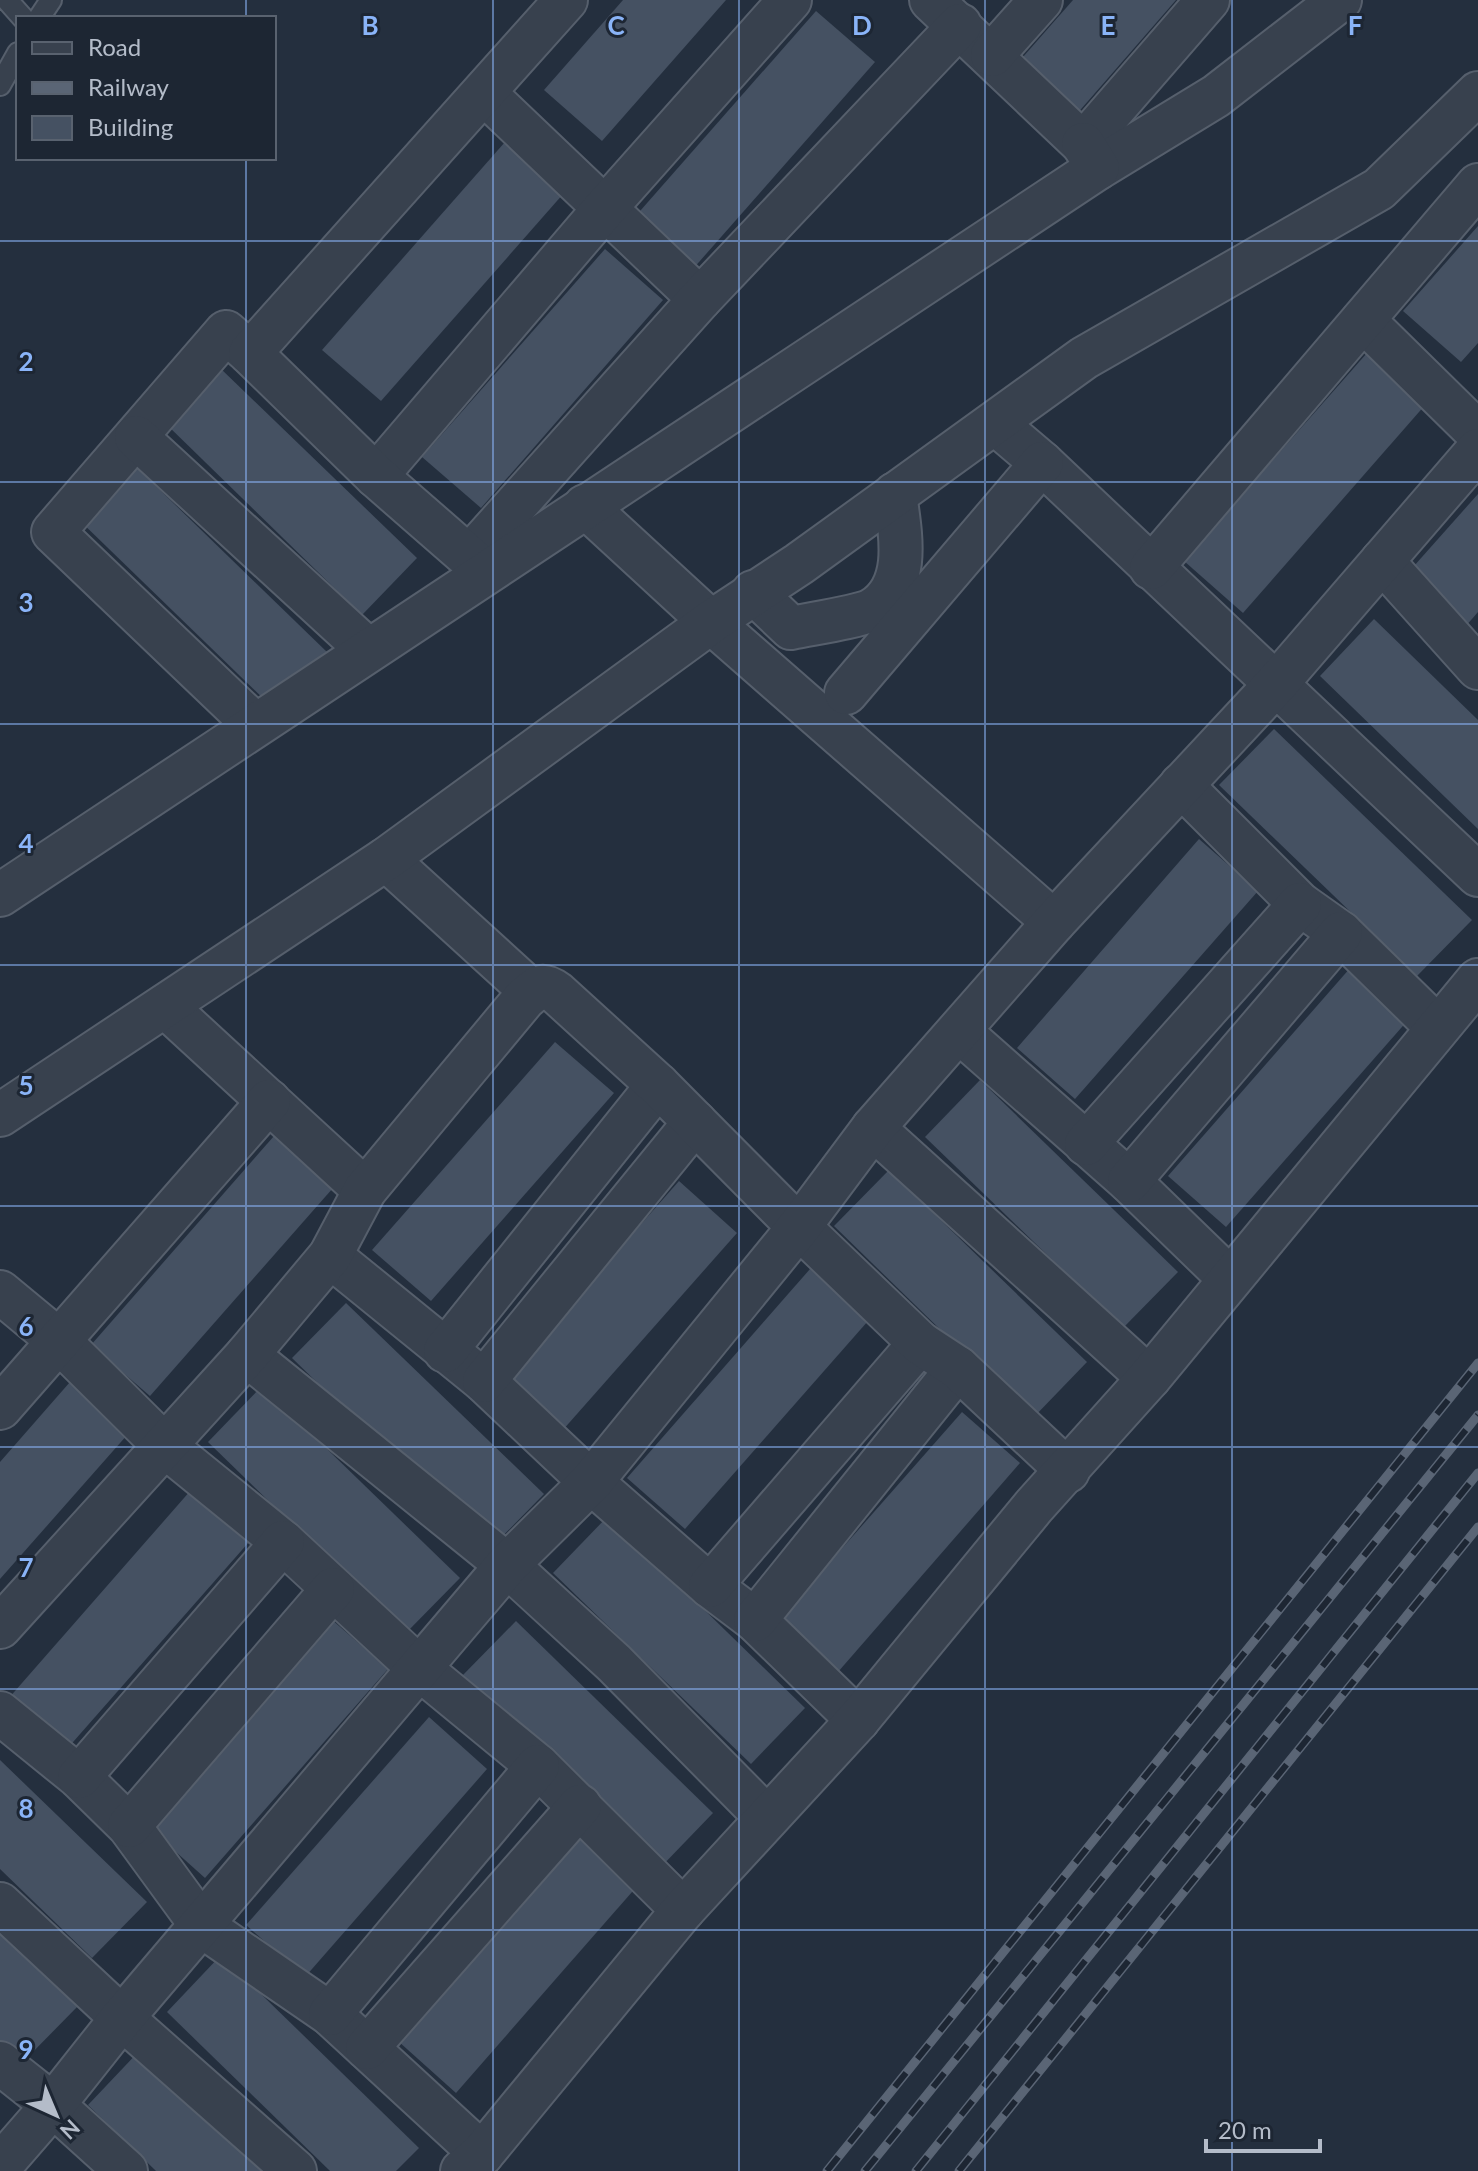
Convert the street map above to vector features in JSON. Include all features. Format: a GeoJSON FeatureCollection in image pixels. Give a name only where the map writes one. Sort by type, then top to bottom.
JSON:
{"type":"FeatureCollection","features":[{"type":"Feature","properties":{"kind":"street"},"geometry":{"type":"LineString","coordinates":[[250,353],[566,0]]}},
{"type":"Feature","properties":{"kind":"street"},"geometry":{"type":"LineString","coordinates":[[376,476],[605,208],[790,0]]}},
{"type":"Feature","properties":{"kind":"street"},"geometry":{"type":"LineString","coordinates":[[992,55],[1041,0]]}},
{"type":"Feature","properties":{"kind":"street"},"geometry":{"type":"LineString","coordinates":[[1090,156],[1208,0]]}},
{"type":"Feature","properties":{"kind":"street"},"geometry":{"type":"LineString","coordinates":[[0,895],[368,650],[478,564],[585,506],[1090,156],[1216,96],[1340,0]]}},
{"type":"Feature","properties":{"kind":"street"},"geometry":{"type":"LineString","coordinates":[[478,564],[945,13],[992,55],[1090,156]]}},
{"type":"Feature","properties":{"kind":"street"},"geometry":{"type":"LineString","coordinates":[[0,1115],[386,859],[711,622],[799,564],[1084,358],[1379,189],[1478,93]]}},
{"type":"Feature","properties":{"kind":"street"},"geometry":{"type":"LineString","coordinates":[[485,94],[700,299]]}},
{"type":"Feature","properties":{"kind":"street"},"geometry":{"type":"LineString","coordinates":[[1151,568],[1478,185]]}},
{"type":"Feature","properties":{"kind":"street"},"geometry":{"type":"LineString","coordinates":[[1363,320],[1478,433]]}},
{"type":"Feature","properties":{"kind":"street"},"geometry":{"type":"LineString","coordinates":[[255,725],[53,532],[226,332],[376,476],[478,564]]}},
{"type":"Feature","properties":{"kind":"street"},"geometry":{"type":"LineString","coordinates":[[995,423],[1042,463],[1478,875]]}},
{"type":"Feature","properties":{"kind":"street"},"geometry":{"type":"LineString","coordinates":[[136,437],[368,650]]}},
{"type":"Feature","properties":{"kind":"street"},"geometry":{"type":"LineString","coordinates":[[0,2166],[507,1565],[591,1482],[799,1227],[873,1128],[1054,922],[1276,684],[1478,450]]}},
{"type":"Feature","properties":{"kind":"street"},"geometry":{"type":"LineString","coordinates":[[846,693],[1042,463]]}},
{"type":"Feature","properties":{"kind":"street"},"geometry":{"type":"LineString","coordinates":[[753,592],[791,628],[871,610],[892,591],[902,547],[895,494]]}},
{"type":"Feature","properties":{"kind":"street"},"geometry":{"type":"LineString","coordinates":[[585,506],[711,622],[1054,922]]}},
{"type":"Feature","properties":{"kind":"street"},"geometry":{"type":"LineString","coordinates":[[1382,561],[1478,666]]}},
{"type":"Feature","properties":{"kind":"street"},"geometry":{"type":"LineString","coordinates":[[1181,785],[1300,904],[1341,933],[1437,1027]]}},
{"type":"Feature","properties":{"kind":"street"},"geometry":{"type":"LineString","coordinates":[[386,859],[532,992]]}},
{"type":"Feature","properties":{"kind":"street"},"geometry":{"type":"LineString","coordinates":[[1086,1144],[1300,904]]}},
{"type":"Feature","properties":{"kind":"street"},"geometry":{"type":"LineString","coordinates":[[1129,1181],[1341,933]]}},
{"type":"Feature","properties":{"kind":"street"},"geometry":{"type":"LineString","coordinates":[[0,1713],[79,1777],[129,1826],[202,1926],[330,2014],[367,2048],[472,2163],[683,1910],[858,1720],[1034,1506],[1149,1378],[1478,980]]}},
{"type":"Feature","properties":{"kind":"street"},"geometry":{"type":"LineString","coordinates":[[0,1627],[247,1355],[330,1256],[365,1190],[539,986],[548,986],[658,1085],[920,1343],[958,1368],[1068,1471]]}},
{"type":"Feature","properties":{"kind":"street"},"geometry":{"type":"LineString","coordinates":[[165,1006],[365,1190]]}},
{"type":"Feature","properties":{"kind":"street"},"geometry":{"type":"LineString","coordinates":[[960,1032],[1129,1181],[1229,1278]]}},
{"type":"Feature","properties":{"kind":"street"},"geometry":{"type":"LineString","coordinates":[[445,1351],[658,1085]]}},
{"type":"Feature","properties":{"kind":"street"},"geometry":{"type":"LineString","coordinates":[[0,1408],[269,1101]]}},
{"type":"Feature","properties":{"kind":"street"},"geometry":{"type":"LineString","coordinates":[[484,1381],[695,1122]]}},
{"type":"Feature","properties":{"kind":"street"},"geometry":{"type":"LineString","coordinates":[[873,1128],[1149,1378]]}},
{"type":"Feature","properties":{"kind":"street"},"geometry":{"type":"LineString","coordinates":[[330,1256],[484,1381],[591,1482],[710,1586],[755,1620],[858,1720]]}},
{"type":"Feature","properties":{"kind":"street"},"geometry":{"type":"LineString","coordinates":[[0,1292],[58,1340],[166,1447],[283,1542],[420,1669],[538,1766],[683,1910]]}},
{"type":"Feature","properties":{"kind":"street"},"geometry":{"type":"LineString","coordinates":[[710,1586],[920,1343]]}},
{"type":"Feature","properties":{"kind":"street"},"geometry":{"type":"LineString","coordinates":[[247,1355],[507,1565],[614,1663],[767,1818]]}},
{"type":"Feature","properties":{"kind":"street"},"geometry":{"type":"LineString","coordinates":[[755,1620],[958,1368]]}},
{"type":"Feature","properties":{"kind":"street"},"geometry":{"type":"LineString","coordinates":[[79,1777],[283,1542]]}},
{"type":"Feature","properties":{"kind":"street"},"geometry":{"type":"LineString","coordinates":[[129,1826],[333,1589]]}},
{"type":"Feature","properties":{"kind":"street"},"geometry":{"type":"LineString","coordinates":[[330,2014],[538,1766]]}},
{"type":"Feature","properties":{"kind":"street"},"geometry":{"type":"LineString","coordinates":[[367,2048],[580,1806]]}},
{"type":"Feature","properties":{"kind":"street"},"geometry":{"type":"LineString","coordinates":[[0,1904],[122,2018],[295,2171]]}},
{"type":"Feature","properties":{"kind":"street"},"geometry":{"type":"LineString","coordinates":[[0,2063],[53,2105],[126,2171]]}},
{"type":"Feature","properties":{"kind":"lane"},"geometry":{"type":"LineString","coordinates":[[7,0],[21,16]]}},
{"type":"Feature","properties":{"kind":"lane"},"geometry":{"type":"LineString","coordinates":[[0,85],[16,57]]}},
{"type":"Feature","properties":{"kind":"building"},"geometry":{"type":"Polygon","coordinates":[[[623,0],[726,0],[602,141],[544,90],[623,0]]]}},
{"type":"Feature","properties":{"kind":"building"},"geometry":{"type":"Polygon","coordinates":[[[1073,0],[1176,0],[1075,116],[1016,65],[1073,0]]]}},
{"type":"Feature","properties":{"kind":"building"},"geometry":{"type":"Polygon","coordinates":[[[816,11],[875,62],[692,270],[633,219],[816,11]]]}},
{"type":"Feature","properties":{"kind":"building"},"geometry":{"type":"Polygon","coordinates":[[[505,142],[564,193],[381,401],[322,350],[505,142]]]}},
{"type":"Feature","properties":{"kind":"building"},"geometry":{"type":"Polygon","coordinates":[[[1478,226],[1478,343],[1461,362],[1403,311],[1478,226]]]}},
{"type":"Feature","properties":{"kind":"building"},"geometry":{"type":"Polygon","coordinates":[[[605,249],[663,300],[481,508],[422,457],[605,249]]]}},
{"type":"Feature","properties":{"kind":"building"},"geometry":{"type":"Polygon","coordinates":[[[1367,353],[1426,404],[1243,613],[1184,561],[1367,353]]]}},
{"type":"Feature","properties":{"kind":"building"},"geometry":{"type":"Polygon","coordinates":[[[219,367],[417,558],[362,615],[164,422],[219,367]]]}},
{"type":"Feature","properties":{"kind":"building"},"geometry":{"type":"Polygon","coordinates":[[[130,461],[328,653],[274,709],[76,517],[130,461]]]}},
{"type":"Feature","properties":{"kind":"building"},"geometry":{"type":"Polygon","coordinates":[[[1478,494],[1478,612],[1465,627],[1406,575],[1478,494]]]}},
{"type":"Feature","properties":{"kind":"building"},"geometry":{"type":"Polygon","coordinates":[[[1374,619],[1478,720],[1478,829],[1320,676],[1374,619]]]}},
{"type":"Feature","properties":{"kind":"building"},"geometry":{"type":"Polygon","coordinates":[[[1274,729],[1472,920],[1417,976],[1219,785],[1274,729]]]}},
{"type":"Feature","properties":{"kind":"building"},"geometry":{"type":"Polygon","coordinates":[[[1199,839],[1258,891],[1075,1099],[1017,1048],[1199,839]]]}},
{"type":"Feature","properties":{"kind":"building"},"geometry":{"type":"Polygon","coordinates":[[[1351,967],[1409,1019],[1226,1227],[1168,1176],[1351,967]]]}},
{"type":"Feature","properties":{"kind":"building"},"geometry":{"type":"Polygon","coordinates":[[[555,1042],[614,1093],[431,1301],[372,1250],[555,1042]]]}},
{"type":"Feature","properties":{"kind":"building"},"geometry":{"type":"Polygon","coordinates":[[[980,1080],[1178,1272],[1123,1328],[925,1137],[980,1080]]]}},
{"type":"Feature","properties":{"kind":"building"},"geometry":{"type":"Polygon","coordinates":[[[274,1136],[333,1188],[150,1396],[91,1345],[274,1136]]]}},
{"type":"Feature","properties":{"kind":"building"},"geometry":{"type":"Polygon","coordinates":[[[889,1170],[1087,1362],[1032,1419],[834,1226],[889,1170]]]}},
{"type":"Feature","properties":{"kind":"building"},"geometry":{"type":"Polygon","coordinates":[[[679,1181],[737,1233],[554,1440],[496,1389],[679,1181]]]}},
{"type":"Feature","properties":{"kind":"building"},"geometry":{"type":"Polygon","coordinates":[[[810,1269],[868,1321],[685,1529],[627,1478],[810,1269]]]}},
{"type":"Feature","properties":{"kind":"building"},"geometry":{"type":"Polygon","coordinates":[[[346,1303],[544,1494],[489,1550],[292,1358],[346,1303]]]}},
{"type":"Feature","properties":{"kind":"building"},"geometry":{"type":"Polygon","coordinates":[[[70,1382],[128,1434],[0,1579],[0,1462],[70,1382]]]}},
{"type":"Feature","properties":{"kind":"building"},"geometry":{"type":"Polygon","coordinates":[[[262,1386],[460,1578],[405,1634],[208,1442],[262,1386]]]}},
{"type":"Feature","properties":{"kind":"building"},"geometry":{"type":"Polygon","coordinates":[[[962,1412],[1020,1463],[838,1672],[779,1620],[962,1412]]]}},
{"type":"Feature","properties":{"kind":"building"},"geometry":{"type":"Polygon","coordinates":[[[191,1490],[249,1542],[66,1750],[8,1699],[191,1490]]]}},
{"type":"Feature","properties":{"kind":"building"},"geometry":{"type":"Polygon","coordinates":[[[608,1516],[805,1708],[751,1764],[553,1573],[608,1516]]]}},
{"type":"Feature","properties":{"kind":"building"},"geometry":{"type":"Polygon","coordinates":[[[330,1618],[388,1669],[205,1878],[147,1826],[330,1618]]]}},
{"type":"Feature","properties":{"kind":"building"},"geometry":{"type":"Polygon","coordinates":[[[516,1621],[713,1813],[659,1869],[461,1677],[516,1621]]]}},
{"type":"Feature","properties":{"kind":"building"},"geometry":{"type":"Polygon","coordinates":[[[429,1717],[487,1769],[305,1977],[246,1925],[429,1717]]]}},
{"type":"Feature","properties":{"kind":"building"},"geometry":{"type":"Polygon","coordinates":[[[0,1760],[147,1902],[92,1958],[0,1869],[0,1760]]]}},
{"type":"Feature","properties":{"kind":"building"},"geometry":{"type":"Polygon","coordinates":[[[581,1833],[639,1884],[456,2093],[398,2041],[581,1833]]]}},
{"type":"Feature","properties":{"kind":"building"},"geometry":{"type":"Polygon","coordinates":[[[0,1931],[78,2006],[23,2062],[0,2040],[0,1931]]]}},
{"type":"Feature","properties":{"kind":"building"},"geometry":{"type":"Polygon","coordinates":[[[221,1955],[419,2148],[396,2171],[330,2171],[167,2012],[221,1955]]]}},
{"type":"Feature","properties":{"kind":"building"},"geometry":{"type":"Polygon","coordinates":[[[142,2048],[268,2171],[156,2171],[88,2105],[142,2048]]]}},
{"type":"Feature","properties":{"kind":"railway"},"geometry":{"type":"LineString","coordinates":[[827,2171],[1478,1363]]}},
{"type":"Feature","properties":{"kind":"railway"},"geometry":{"type":"LineString","coordinates":[[865,2171],[1478,1415]]}},
{"type":"Feature","properties":{"kind":"railway"},"geometry":{"type":"LineString","coordinates":[[916,2171],[1478,1473]]}},
{"type":"Feature","properties":{"kind":"railway"},"geometry":{"type":"LineString","coordinates":[[959,2171],[1478,1527]]}}]}
